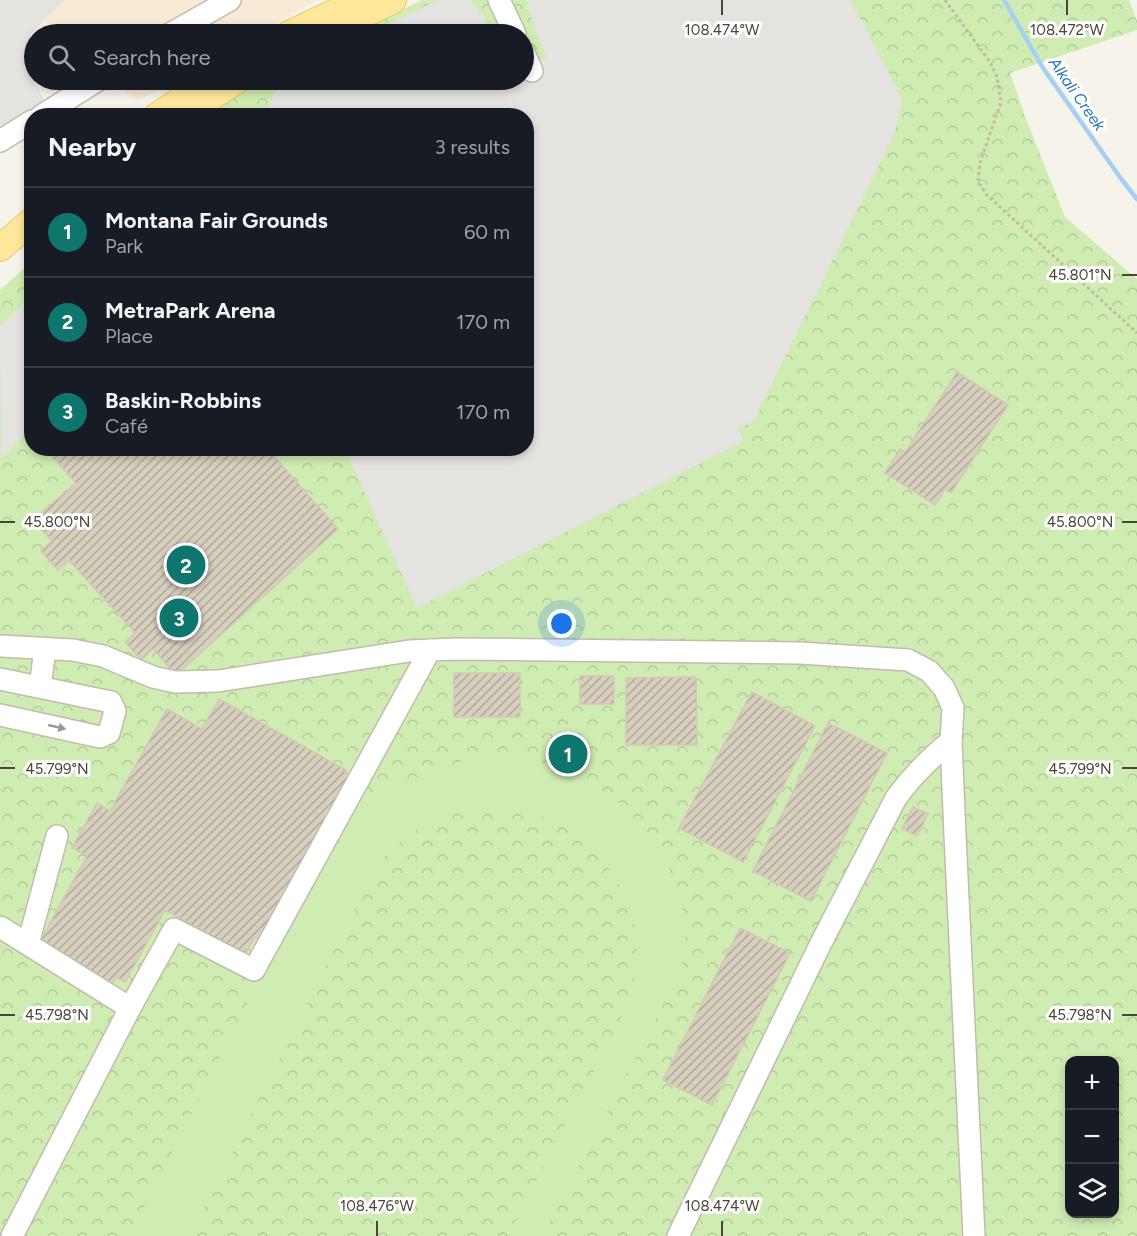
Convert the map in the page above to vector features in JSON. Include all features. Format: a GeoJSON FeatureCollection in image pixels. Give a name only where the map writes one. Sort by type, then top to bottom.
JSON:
{"type":"FeatureCollection","features":[{"type":"Feature","properties":{"kind":"main road"},"geometry":{"type":"LineString","coordinates":[[310,24],[361,0]]}},
{"type":"Feature","properties":{"kind":"main road"},"geometry":{"type":"LineString","coordinates":[[343,24],[393,0]]}},
{"type":"Feature","properties":{"kind":"main road"},"geometry":{"type":"LineString","coordinates":[[169,108],[195,90]]}},
{"type":"Feature","properties":{"kind":"main road"},"geometry":{"type":"LineString","coordinates":[[196,108],[222,90]]}},
{"type":"Feature","properties":{"kind":"main road"},"geometry":{"type":"LineString","coordinates":[[0,248],[24,228]]}},
{"type":"Feature","properties":{"kind":"main road"},"geometry":{"type":"LineString","coordinates":[[0,269],[24,249]]}},
{"type":"Feature","properties":{"kind":"lane"},"geometry":{"type":"LineString","coordinates":[[188,24],[231,0]]}},
{"type":"Feature","properties":{"kind":"lane"},"geometry":{"type":"LineString","coordinates":[[499,0],[510,24]]}},
{"type":"Feature","properties":{"kind":"lane"},"geometry":{"type":"LineString","coordinates":[[53,108],[82,90]]}},
{"type":"Feature","properties":{"kind":"lane"},"geometry":{"type":"LineString","coordinates":[[0,141],[24,126]]}},
{"type":"Feature","properties":{"kind":"lane"},"geometry":{"type":"LineString","coordinates":[[0,646],[73,650],[103,656],[153,677],[175,682],[218,681],[409,651],[430,650],[530,649],[801,653],[909,660],[929,671],[944,688],[953,708],[951,741],[974,1236]]}},
{"type":"Feature","properties":{"kind":"lane"},"geometry":{"type":"LineString","coordinates":[[40,687],[45,649]]}},
{"type":"Feature","properties":{"kind":"lane"},"geometry":{"type":"LineString","coordinates":[[13,1236],[130,1008],[174,929],[254,970],[430,650]]}},
{"type":"Feature","properties":{"kind":"lane"},"geometry":{"type":"LineString","coordinates":[[0,679],[111,702],[115,711],[109,733],[100,737],[0,714]]}},
{"type":"Feature","properties":{"kind":"lane"},"geometry":{"type":"LineString","coordinates":[[678,1236],[822,941],[896,798],[912,777],[951,741]]}},
{"type":"Feature","properties":{"kind":"lane"},"geometry":{"type":"LineString","coordinates":[[28,944],[57,836]]}},
{"type":"Feature","properties":{"kind":"lane"},"geometry":{"type":"LineString","coordinates":[[0,927],[130,1008]]}},
{"type":"Feature","properties":{"kind":"path"},"geometry":{"type":"LineString","coordinates":[[945,0],[990,62],[1000,94],[1001,102],[980,163],[978,181],[986,194],[1137,333]]}},
{"type":"Feature","properties":{"kind":"shaded area"},"geometry":{"type":"Polygon","coordinates":[[[0,0],[64,0],[41,24],[24,24],[24,90],[39,90],[48,108],[24,108],[24,138],[0,153],[0,0]]]}},
{"type":"Feature","properties":{"kind":"shaded area"},"geometry":{"type":"Polygon","coordinates":[[[21,0],[317,0],[274,24],[49,24],[21,0]]]}},
{"type":"Feature","properties":{"kind":"shaded area"},"geometry":{"type":"Polygon","coordinates":[[[438,0],[470,0],[487,24],[388,24],[438,0]]]}},
{"type":"Feature","properties":{"kind":"shaded area"},"geometry":{"type":"Polygon","coordinates":[[[525,0],[850,0],[902,102],[894,135],[753,422],[738,428],[744,441],[417,608],[348,456],[534,456],[534,108],[268,108],[277,90],[534,90],[534,65],[546,57],[525,0]]]}},
{"type":"Feature","properties":{"kind":"shaded area"},"geometry":{"type":"Polygon","coordinates":[[[124,90],[157,90],[137,101],[124,90]]]}},
{"type":"Feature","properties":{"kind":"shaded area"},"geometry":{"type":"Polygon","coordinates":[[[24,304],[24,437],[1,458],[0,326],[24,304]]]}},
{"type":"Feature","properties":{"kind":"green space"},"geometry":{"type":"Polygon","coordinates":[[[422,0],[1129,0],[1137,21],[1137,30],[1010,73],[1065,217],[1137,279],[1137,1236],[0,1236],[0,290],[24,268],[24,456],[534,456],[534,108],[216,108],[244,90],[534,90],[534,24],[373,24],[422,0]]]}},
{"type":"Feature","properties":{"kind":"green space"},"geometry":{"type":"Polygon","coordinates":[[[504,757],[566,771],[594,785],[619,804],[642,826],[660,852],[675,880],[683,910],[685,941],[680,972],[542,1236],[508,1236],[621,1018],[635,972],[636,934],[631,912],[622,890],[595,849],[575,834],[551,821],[500,807],[455,814],[430,823],[406,837],[383,858],[369,881],[190,1236],[130,1236],[275,948],[369,794],[461,762],[504,757]]]}},
{"type":"Feature","properties":{"kind":"building"},"geometry":{"type":"Polygon","coordinates":[[[957,372],[1008,405],[951,493],[945,489],[935,505],[885,473],[900,449],[905,452],[957,372]]]}},
{"type":"Feature","properties":{"kind":"building"},"geometry":{"type":"Polygon","coordinates":[[[52,456],[274,456],[338,529],[176,675],[153,649],[141,660],[125,642],[135,633],[69,560],[58,570],[41,551],[52,541],[33,520],[76,483],[52,456]]]}},
{"type":"Feature","properties":{"kind":"building"},"geometry":{"type":"Polygon","coordinates":[[[454,673],[520,673],[520,717],[454,717],[454,673]]]}},
{"type":"Feature","properties":{"kind":"building"},"geometry":{"type":"Polygon","coordinates":[[[580,676],[614,676],[614,704],[580,704],[580,676]]]}},
{"type":"Feature","properties":{"kind":"building"},"geometry":{"type":"Polygon","coordinates":[[[696,677],[697,745],[626,745],[626,678],[696,677]]]}},
{"type":"Feature","properties":{"kind":"building"},"geometry":{"type":"Polygon","coordinates":[[[752,692],[815,726],[743,862],[679,828],[752,692]]]}},
{"type":"Feature","properties":{"kind":"building"},"geometry":{"type":"Polygon","coordinates":[[[219,699],[346,770],[345,772],[357,779],[266,943],[255,937],[245,954],[165,910],[125,982],[116,977],[112,985],[38,945],[87,856],[72,848],[97,803],[110,811],[167,709],[202,729],[219,699]]]}},
{"type":"Feature","properties":{"kind":"building"},"geometry":{"type":"Polygon","coordinates":[[[828,723],[887,753],[811,901],[753,871],[828,723]]]}},
{"type":"Feature","properties":{"kind":"building"},"geometry":{"type":"Polygon","coordinates":[[[913,807],[928,814],[917,836],[902,829],[913,807]]]}},
{"type":"Feature","properties":{"kind":"building"},"geometry":{"type":"Polygon","coordinates":[[[740,928],[790,953],[712,1105],[663,1080],[740,928]]]}},
{"type":"Feature","properties":{"kind":"waterway","name":"Alkali Creek"},"geometry":{"type":"LineString","coordinates":[[1004,0],[1043,68],[1137,199]]}},
{"type":"Feature","properties":{"kind":"place","name":"MetraPark Arena"},"geometry":{"type":"Point","coordinates":[186,565]}},
{"type":"Feature","properties":{"kind":"place","name":"Baskin-Robbins"},"geometry":{"type":"Point","coordinates":[179,618]}},
{"type":"Feature","properties":{"kind":"place","name":"Montana Fair Grounds"},"geometry":{"type":"Point","coordinates":[568,754]}}]}
